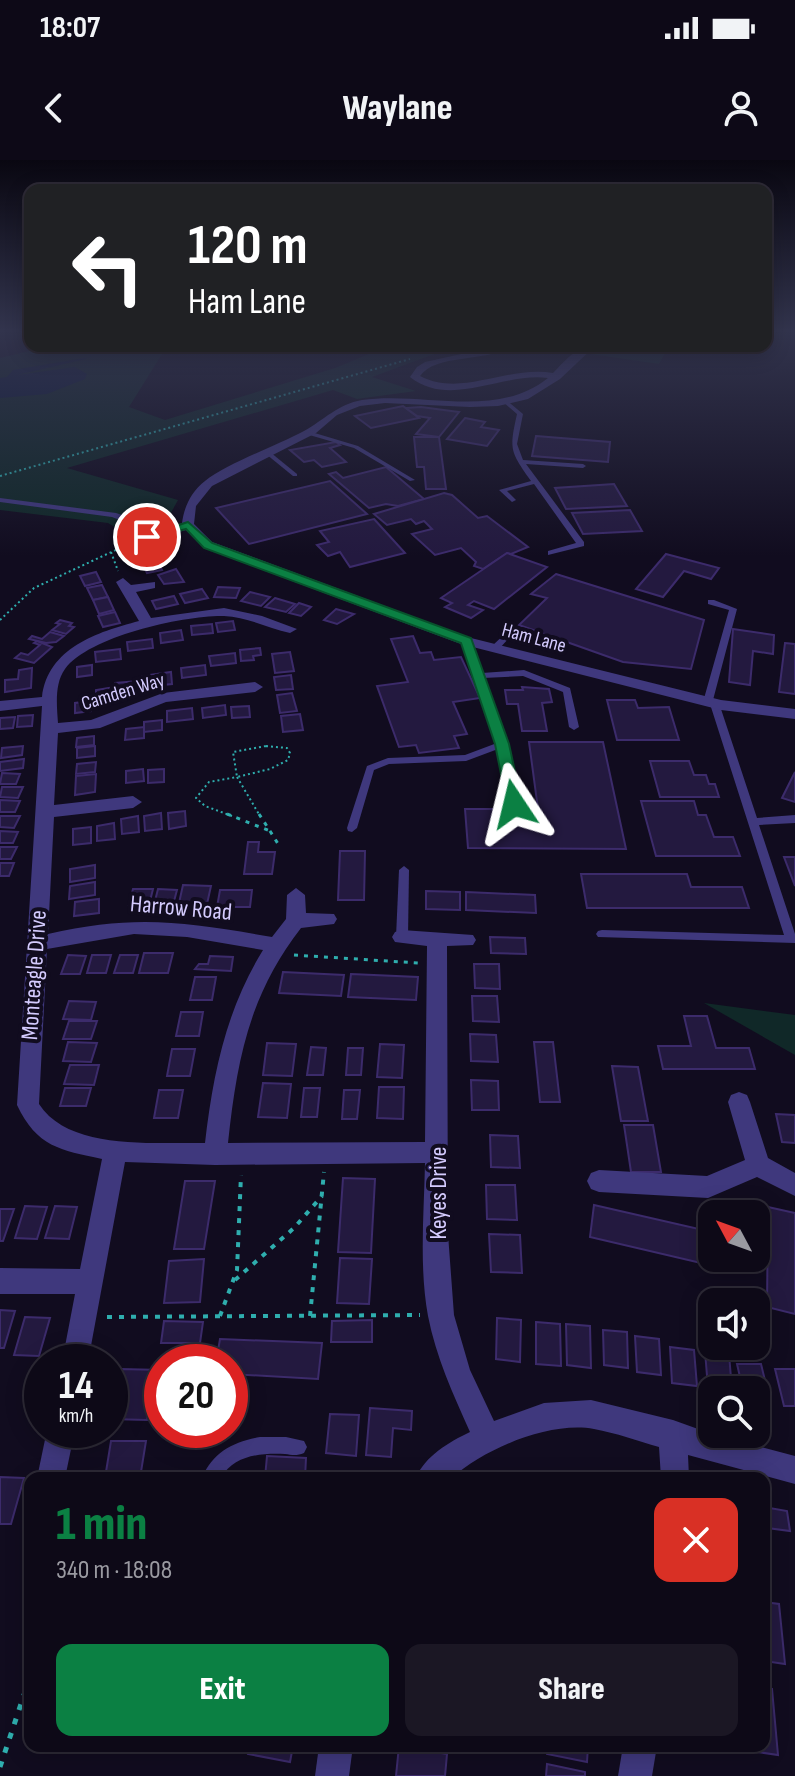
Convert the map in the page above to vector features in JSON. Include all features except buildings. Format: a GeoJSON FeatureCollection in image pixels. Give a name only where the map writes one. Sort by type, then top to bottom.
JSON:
{"type":"FeatureCollection","features":[{"type":"Feature","properties":{"kind":"street"},"geometry":{"type":"LineString","coordinates":[[147,537],[188,525],[190,506],[208,484],[308,433],[323,419],[355,405]]}},
{"type":"Feature","properties":{"kind":"street","name":"Ham Lane"},"geometry":{"type":"LineString","coordinates":[[188,525],[208,545],[466,641],[711,702],[795,714]]}},
{"type":"Feature","properties":{"kind":"street"},"geometry":{"type":"LineString","coordinates":[[148,625],[125,586],[150,585]]}},
{"type":"Feature","properties":{"kind":"street","name":"Monteagle Drive"},"geometry":{"type":"LineString","coordinates":[[290,629],[225,612],[148,625],[102,637],[72,654],[55,671],[49,701],[50,729],[28,1105],[40,1125],[62,1140],[115,1151],[215,1154],[438,1152]]}},
{"type":"Feature","properties":{"kind":"street","name":"Camden Way"},"geometry":{"type":"LineString","coordinates":[[50,729],[94,725],[163,698],[255,687]]}},
{"type":"Feature","properties":{"kind":"street"},"geometry":{"type":"LineString","coordinates":[[0,706],[49,701]]}},
{"type":"Feature","properties":{"kind":"street"},"geometry":{"type":"LineString","coordinates":[[45,812],[133,802]]}},
{"type":"Feature","properties":{"kind":"street"},"geometry":{"type":"LineString","coordinates":[[215,1154],[223,1082],[242,1004],[272,949],[296,921],[296,895]]}},
{"type":"Feature","properties":{"kind":"street"},"geometry":{"type":"LineString","coordinates":[[296,921],[327,919]]}},
{"type":"Feature","properties":{"kind":"street","name":"Harrow Road"},"geometry":{"type":"LineString","coordinates":[[37,944],[84,933],[133,927],[182,929],[272,949]]}},
{"type":"Feature","properties":{"kind":"street"},"geometry":{"type":"LineString","coordinates":[[402,937],[437,952],[466,940]]}},
{"type":"Feature","properties":{"kind":"street","name":"Keyes Drive"},"geometry":{"type":"LineString","coordinates":[[437,952],[436,1234],[441,1315],[457,1373],[487,1438]]}},
{"type":"Feature","properties":{"kind":"street"},"geometry":{"type":"LineString","coordinates":[[739,1102],[758,1165],[795,1185]]}},
{"type":"Feature","properties":{"kind":"street"},"geometry":{"type":"LineString","coordinates":[[79,1344],[115,1151]]}},
{"type":"Feature","properties":{"kind":"street"},"geometry":{"type":"LineString","coordinates":[[599,1181],[708,1187],[758,1165]]}},
{"type":"Feature","properties":{"kind":"street"},"geometry":{"type":"LineString","coordinates":[[0,1281],[91,1282]]}},
{"type":"Feature","properties":{"kind":"street"},"geometry":{"type":"LineString","coordinates":[[437,1472],[458,1453],[487,1438],[544,1417],[591,1414],[673,1434],[795,1470]]}},
{"type":"Feature","properties":{"kind":"street"},"geometry":{"type":"LineString","coordinates":[[673,1434],[675,1472]]}},
{"type":"Feature","properties":{"kind":"street"},"geometry":{"type":"LineString","coordinates":[[52,1472],[57,1448]]}},
{"type":"Feature","properties":{"kind":"street"},"geometry":{"type":"LineString","coordinates":[[332,1776],[335,1752]]}},
{"type":"Feature","properties":{"kind":"street"},"geometry":{"type":"LineString","coordinates":[[635,1776],[639,1752]]}},
{"type":"Feature","properties":{"kind":"lane"},"geometry":{"type":"LineString","coordinates":[[510,405],[520,414],[514,444],[520,462],[581,544],[551,553]]}},
{"type":"Feature","properties":{"kind":"lane"},"geometry":{"type":"LineString","coordinates":[[308,433],[356,447],[412,480]]}},
{"type":"Feature","properties":{"kind":"lane"},"geometry":{"type":"LineString","coordinates":[[268,453],[295,475]]}},
{"type":"Feature","properties":{"kind":"lane"},"geometry":{"type":"LineString","coordinates":[[520,462],[583,466]]}},
{"type":"Feature","properties":{"kind":"lane"},"geometry":{"type":"LineString","coordinates":[[512,500],[502,490],[534,482]]}},
{"type":"Feature","properties":{"kind":"lane"},"geometry":{"type":"LineString","coordinates":[[0,500],[113,515],[125,519],[147,537]]}},
{"type":"Feature","properties":{"kind":"lane"},"geometry":{"type":"LineString","coordinates":[[602,934],[793,940],[711,702],[733,609],[711,602]]}},
{"type":"Feature","properties":{"kind":"lane"},"geometry":{"type":"LineString","coordinates":[[495,648],[509,633],[555,647]]}},
{"type":"Feature","properties":{"kind":"lane"},"geometry":{"type":"LineString","coordinates":[[466,641],[502,744],[514,804]]}},
{"type":"Feature","properties":{"kind":"lane"},"geometry":{"type":"LineString","coordinates":[[477,676],[524,673],[567,690],[574,727]]}},
{"type":"Feature","properties":{"kind":"lane"},"geometry":{"type":"LineString","coordinates":[[352,828],[370,768],[388,761],[466,758],[502,744]]}},
{"type":"Feature","properties":{"kind":"lane"},"geometry":{"type":"LineString","coordinates":[[753,822],[795,819]]}},
{"type":"Feature","properties":{"kind":"lane"},"geometry":{"type":"LineString","coordinates":[[402,937],[404,870]]}},
{"type":"Feature","properties":{"kind":"lane"},"geometry":{"type":"LineString","coordinates":[[213,1472],[247,1446],[276,1444],[298,1447]]}},
{"type":"Feature","properties":{"kind":"path"},"geometry":{"type":"LineString","coordinates":[[0,476],[251,405]]}},
{"type":"Feature","properties":{"kind":"path"},"geometry":{"type":"LineString","coordinates":[[0,620],[34,588],[147,537]]}},
{"type":"Feature","properties":{"kind":"path"},"geometry":{"type":"LineString","coordinates":[[111,551],[125,586]]}},
{"type":"Feature","properties":{"kind":"path"},"geometry":{"type":"LineString","coordinates":[[271,831],[205,806],[196,798],[209,782],[236,778],[275,769],[288,760],[290,753],[287,748],[276,746],[233,752],[231,763],[236,778],[271,831],[280,847]]}},
{"type":"Feature","properties":{"kind":"path"},"geometry":{"type":"LineString","coordinates":[[272,949],[437,952]]}},
{"type":"Feature","properties":{"kind":"path"},"geometry":{"type":"LineString","coordinates":[[310,1316],[326,1153]]}},
{"type":"Feature","properties":{"kind":"path"},"geometry":{"type":"LineString","coordinates":[[220,1316],[237,1270],[241,1154]]}},
{"type":"Feature","properties":{"kind":"path"},"geometry":{"type":"LineString","coordinates":[[233,1282],[294,1228],[322,1196]]}},
{"type":"Feature","properties":{"kind":"path"},"geometry":{"type":"LineString","coordinates":[[84,1317],[441,1315]]}},
{"type":"Feature","properties":{"kind":"path"},"geometry":{"type":"LineString","coordinates":[[0,1767],[24,1695]]}},
{"type":"Feature","properties":{"kind":"green space"},"geometry":{"type":"Polygon","coordinates":[[[0,405],[130,405],[165,420],[213,405],[280,405],[67,468],[178,500],[167,520],[123,532],[108,523],[0,510],[0,405]]]}},
{"type":"Feature","properties":{"kind":"green space"},"geometry":{"type":"Polygon","coordinates":[[[704,1003],[795,1015],[795,1055],[704,1003]]]}},
{"type":"Feature","properties":{"kind":"route"},"geometry":{"type":"LineString","coordinates":[[147,537],[188,525],[208,545],[466,641],[502,744],[514,804]]}}]}
